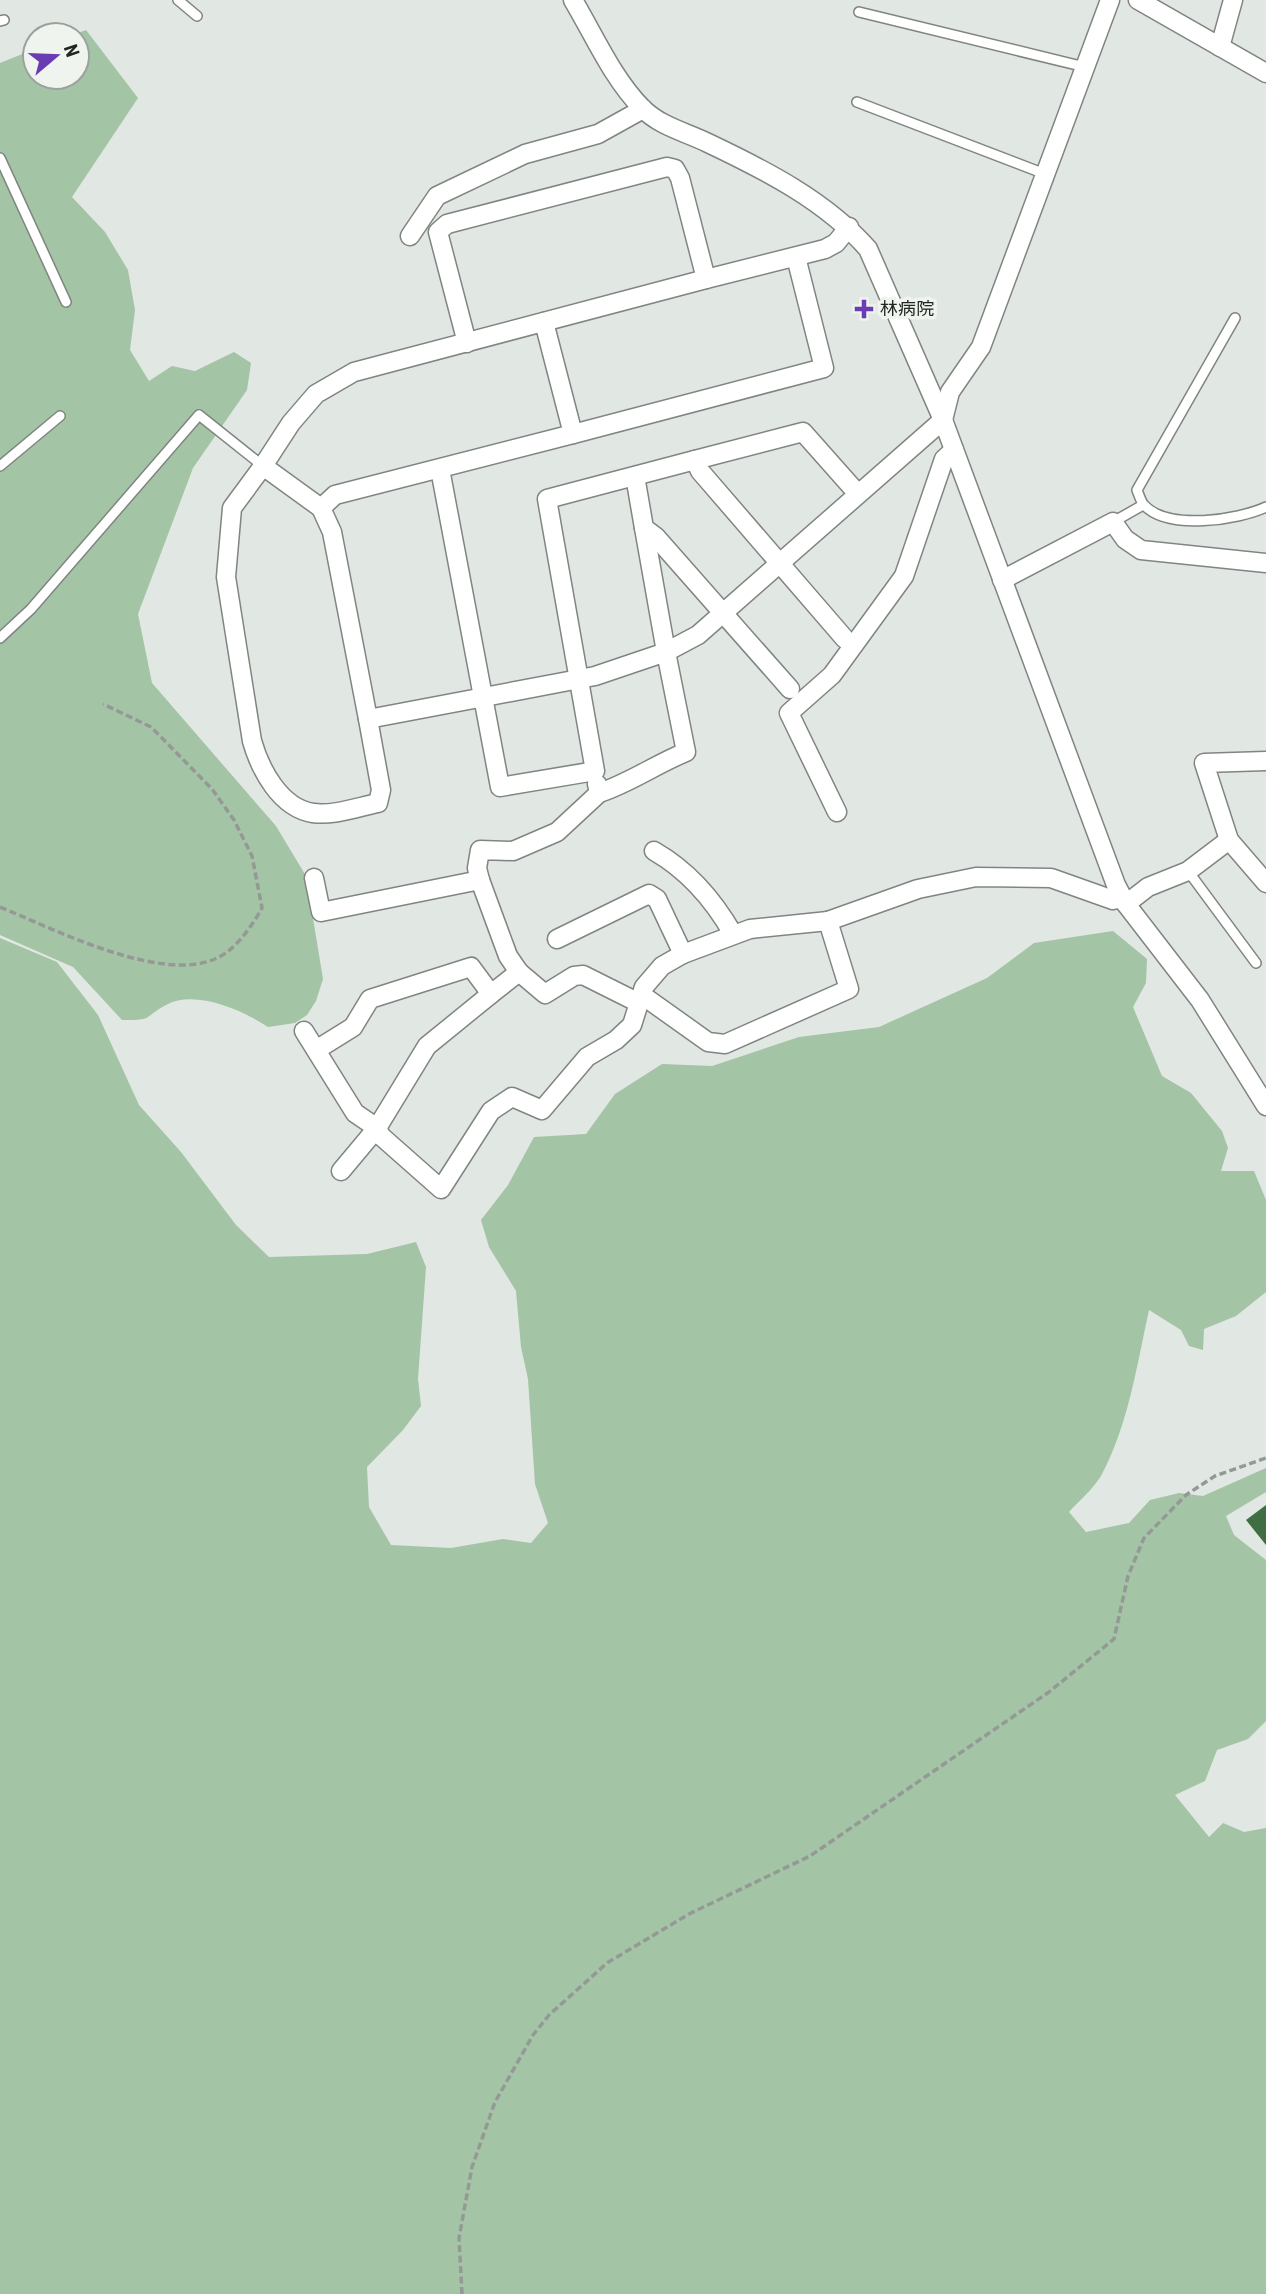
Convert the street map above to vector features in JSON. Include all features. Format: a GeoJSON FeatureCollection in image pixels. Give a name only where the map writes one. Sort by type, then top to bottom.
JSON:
{"type":"FeatureCollection","features":[{"type":"Feature","properties":{"kind":"street"},"geometry":{"type":"LineString","coordinates":[[573,0],[623,84],[643,109],[666,126],[706,141],[764,171],[849,227],[868,248],[943,420],[1124,901],[1200,1000],[1266,1106]]}},
{"type":"Feature","properties":{"kind":"street"},"geometry":{"type":"LineString","coordinates":[[368,719],[579,678],[666,652],[698,635],[943,420],[950,392],[981,347],[1110,0]]}},
{"type":"Feature","properties":{"kind":"street"},"geometry":{"type":"LineString","coordinates":[[1138,0],[1266,73]]}},
{"type":"Feature","properties":{"kind":"street"},"geometry":{"type":"LineString","coordinates":[[1220,47],[1233,0]]}},
{"type":"Feature","properties":{"kind":"street"},"geometry":{"type":"LineString","coordinates":[[410,236],[437,196],[525,154],[598,134],[643,109]]}},
{"type":"Feature","properties":{"kind":"street"},"geometry":{"type":"LineString","coordinates":[[467,343],[438,232],[447,224],[667,167],[675,169],[680,178],[706,279]]}},
{"type":"Feature","properties":{"kind":"street"},"geometry":{"type":"LineString","coordinates":[[263,466],[321,508],[332,532],[382,790],[378,803],[337,812],[312,813],[295,804],[273,785],[259,764],[226,577],[232,508],[291,423],[316,394],[354,372],[796,257],[836,243],[849,227]]}},
{"type":"Feature","properties":{"kind":"street"},"geometry":{"type":"LineString","coordinates":[[321,508],[335,495],[824,368],[796,257]]}},
{"type":"Feature","properties":{"kind":"street"},"geometry":{"type":"LineString","coordinates":[[544,322],[573,434]]}},
{"type":"Feature","properties":{"kind":"street"},"geometry":{"type":"LineString","coordinates":[[599,793],[547,499],[803,432],[858,494]]}},
{"type":"Feature","properties":{"kind":"street"},"geometry":{"type":"LineString","coordinates":[[836,812],[789,713],[832,675],[904,576],[944,459],[954,450]]}},
{"type":"Feature","properties":{"kind":"street"},"geometry":{"type":"LineString","coordinates":[[695,460],[700,471],[845,639]]}},
{"type":"Feature","properties":{"kind":"street"},"geometry":{"type":"LineString","coordinates":[[440,469],[485,696],[500,787],[595,771]]}},
{"type":"Feature","properties":{"kind":"street"},"geometry":{"type":"LineString","coordinates":[[635,477],[686,752],[639,774],[625,785],[599,793],[557,832],[513,851],[480,850],[477,868],[504,946],[519,972],[545,994],[574,976],[583,975],[640,999],[708,1042],[725,1044],[849,989],[828,921]]}},
{"type":"Feature","properties":{"kind":"street"},"geometry":{"type":"LineString","coordinates":[[1002,580],[1113,522],[1125,539],[1141,550],[1266,563]]}},
{"type":"Feature","properties":{"kind":"street"},"geometry":{"type":"LineString","coordinates":[[644,528],[656,537],[790,689]]}},
{"type":"Feature","properties":{"kind":"street"},"geometry":{"type":"LineString","coordinates":[[1266,761],[1204,763],[1229,840],[1266,883]]}},
{"type":"Feature","properties":{"kind":"street"},"geometry":{"type":"LineString","coordinates":[[304,1031],[355,1113],[377,1128],[387,1142],[441,1189],[491,1111],[512,1097],[542,1110],[587,1057],[616,1040],[632,1025],[638,1014],[640,999],[653,974],[683,954],[750,929],[828,921],[918,888],[976,877],[1051,877],[1113,900],[1124,901],[1148,887],[1188,871],[1229,840]]}},
{"type":"Feature","properties":{"kind":"street"},"geometry":{"type":"LineString","coordinates":[[654,851],[680,866],[708,896],[733,934]]}},
{"type":"Feature","properties":{"kind":"street"},"geometry":{"type":"LineString","coordinates":[[314,878],[321,912],[480,880]]}},
{"type":"Feature","properties":{"kind":"street"},"geometry":{"type":"LineString","coordinates":[[557,939],[649,894],[657,899],[683,954]]}},
{"type":"Feature","properties":{"kind":"street"},"geometry":{"type":"LineString","coordinates":[[316,1050],[354,1027],[370,999],[471,967],[491,994]]}},
{"type":"Feature","properties":{"kind":"street"},"geometry":{"type":"LineString","coordinates":[[341,1171],[377,1128],[427,1045],[519,972]]}},
{"type":"Feature","properties":{"kind":"lane"},"geometry":{"type":"LineString","coordinates":[[178,0],[197,16]]}},
{"type":"Feature","properties":{"kind":"lane"},"geometry":{"type":"LineString","coordinates":[[859,12],[1085,67]]}},
{"type":"Feature","properties":{"kind":"lane"},"geometry":{"type":"LineString","coordinates":[[857,102],[1045,173]]}},
{"type":"Feature","properties":{"kind":"lane"},"geometry":{"type":"LineString","coordinates":[[0,158],[66,302]]}},
{"type":"Feature","properties":{"kind":"lane"},"geometry":{"type":"LineString","coordinates":[[1235,318],[1137,490],[1143,505],[1160,516],[1219,522],[1266,507]]}},
{"type":"Feature","properties":{"kind":"lane"},"geometry":{"type":"LineString","coordinates":[[0,638],[31,609],[199,415],[263,466]]}},
{"type":"Feature","properties":{"kind":"lane"},"geometry":{"type":"LineString","coordinates":[[0,466],[60,416]]}},
{"type":"Feature","properties":{"kind":"lane"},"geometry":{"type":"LineString","coordinates":[[1113,522],[1143,505]]}},
{"type":"Feature","properties":{"kind":"lane"},"geometry":{"type":"LineString","coordinates":[[1188,871],[1256,963]]}},
{"type":"Feature","properties":{"kind":"path"},"geometry":{"type":"LineString","coordinates":[[0,907],[124,956],[193,966],[218,958],[242,937],[262,908],[252,856],[234,820],[212,789],[151,727],[103,704]]}},
{"type":"Feature","properties":{"kind":"path"},"geometry":{"type":"LineString","coordinates":[[462,2294],[459,2238],[472,2167],[495,2102],[533,2035],[549,2015],[607,1963],[689,1914],[810,1856],[1049,1692],[1114,1640],[1128,1576],[1144,1538],[1186,1495],[1215,1476],[1266,1458]]}},
{"type":"Feature","properties":{"kind":"green space"},"geometry":{"type":"Polygon","coordinates":[[[91,37],[138,98],[72,197],[105,232],[128,270],[135,310],[130,350],[149,381],[172,366],[195,371],[234,352],[251,363],[247,390],[193,468],[138,614],[152,683],[276,826],[306,876],[323,979],[316,1001],[307,1015],[295,1023],[268,1027],[232,1008],[191,999],[166,1005],[147,1018],[122,1020],[73,967],[0,935],[0,63],[21,55],[21,91],[91,91],[91,37]]]}},
{"type":"Feature","properties":{"kind":"green space"},"geometry":{"type":"Polygon","coordinates":[[[1113,931],[1147,959],[1146,983],[1133,1007],[1162,1076],[1191,1093],[1222,1131],[1228,1148],[1221,1171],[1254,1171],[1266,1200],[1266,1292],[1236,1316],[1204,1329],[1203,1350],[1189,1346],[1181,1330],[1149,1310],[1131,1395],[1118,1437],[1098,1481],[1069,1512],[1086,1532],[1129,1523],[1150,1500],[1179,1493],[1203,1496],[1266,1468],[1266,1492],[1226,1516],[1234,1535],[1266,1560],[1266,1721],[1248,1739],[1217,1750],[1205,1781],[1175,1795],[1209,1837],[1223,1823],[1244,1832],[1266,1828],[1266,2294],[0,2294],[0,938],[57,962],[98,1015],[139,1105],[181,1152],[236,1225],[269,1257],[367,1254],[416,1242],[426,1267],[418,1379],[421,1406],[403,1430],[367,1467],[369,1507],[391,1545],[451,1548],[503,1539],[531,1543],[548,1523],[535,1484],[528,1379],[521,1347],[516,1291],[489,1247],[481,1220],[508,1185],[534,1137],[586,1134],[615,1094],[662,1064],[712,1066],[799,1037],[879,1027],[987,978],[1034,943],[1113,931]]]}},
{"type":"Feature","properties":{"kind":"building"},"geometry":{"type":"Polygon","coordinates":[[[1266,1505],[1266,1545],[1246,1520],[1266,1505]]]}},
{"type":"Feature","properties":{"kind":"place","name":"林病院"},"geometry":{"type":"Point","coordinates":[864,309]}}]}
